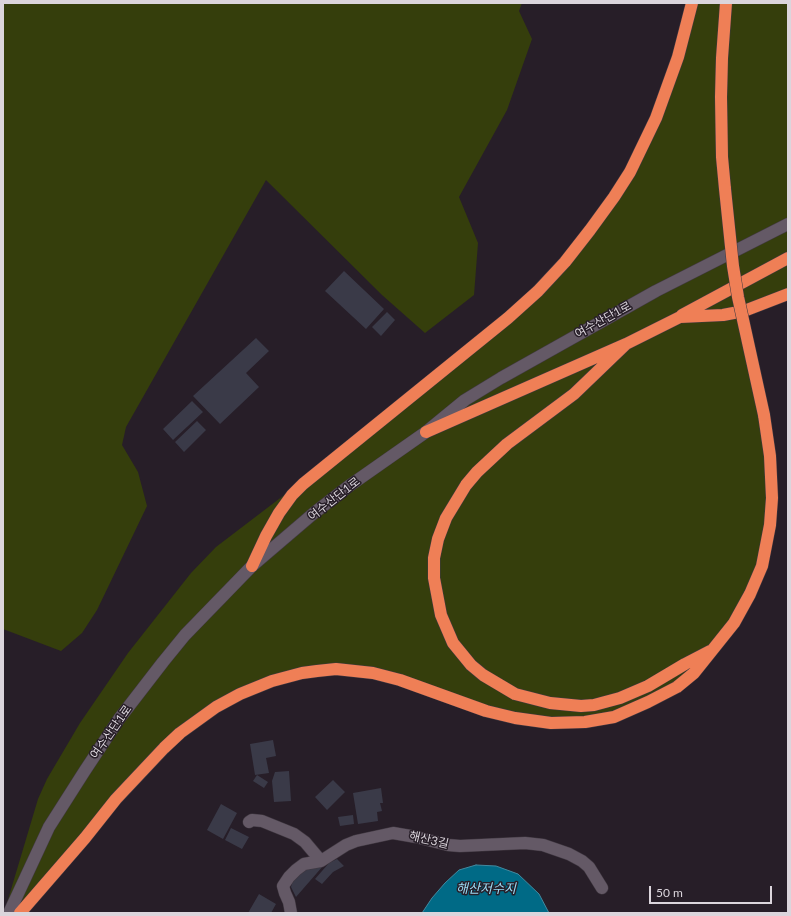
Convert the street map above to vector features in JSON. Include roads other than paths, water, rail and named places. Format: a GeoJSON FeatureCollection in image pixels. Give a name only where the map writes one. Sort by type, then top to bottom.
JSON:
{"type":"FeatureCollection","features":[{"type":"Feature","properties":{"kind":"highway"},"geometry":{"type":"LineString","coordinates":[[252,566],[279,513],[292,495],[303,484],[508,318],[538,291],[565,262],[614,197],[630,172],[656,118],[678,57],[692,3]]}},
{"type":"Feature","properties":{"kind":"highway"},"geometry":{"type":"LineString","coordinates":[[20,913],[85,838],[116,799],[164,748],[180,733],[216,707],[240,694],[264,684],[287,676],[317,671],[336,669],[361,671],[400,680],[498,714],[551,723],[585,722],[614,717],[632,710],[677,687],[694,673],[724,636],[743,610],[757,579],[766,548],[770,525],[772,477],[768,436],[738,297],[733,266],[725,189],[722,157],[721,104],[722,58],[726,3]]}},
{"type":"Feature","properties":{"kind":"highway"},"geometry":{"type":"LineString","coordinates":[[426,432],[626,344],[680,317],[788,258]]}},
{"type":"Feature","properties":{"kind":"highway"},"geometry":{"type":"LineString","coordinates":[[680,317],[723,315],[744,311],[788,294]]}},
{"type":"Feature","properties":{"kind":"highway"},"geometry":{"type":"LineString","coordinates":[[626,344],[574,394],[507,444],[477,472],[466,485],[446,518],[438,539],[434,558],[434,578],[441,615],[453,643],[471,665],[483,675],[516,694],[533,699],[566,705],[594,705],[620,698],[648,686],[713,649]]}},
{"type":"Feature","properties":{"kind":"street","name":"여수산단1로"},"geometry":{"type":"LineString","coordinates":[[9,913],[50,827],[119,719],[185,634],[252,566],[314,513],[349,486],[426,432],[465,400],[501,378],[656,291],[788,224]]}},
{"type":"Feature","properties":{"kind":"street"},"geometry":{"type":"LineString","coordinates":[[249,822],[252,820],[262,821],[294,834],[305,842],[321,861]]}},
{"type":"Feature","properties":{"kind":"street","name":"해산3길"},"geometry":{"type":"LineString","coordinates":[[291,913],[289,902],[284,890],[285,883],[299,867],[311,862],[321,861],[346,845],[356,841],[392,833],[448,845],[460,846],[524,842],[543,845],[575,857],[589,867],[602,888]]}},
{"type":"Feature","properties":{"kind":"water","name":"해산저수지"},"geometry":{"type":"Polygon","coordinates":[[[476,865],[496,866],[518,874],[539,894],[549,913],[422,913],[432,898],[459,870],[476,865]]]}}]}
